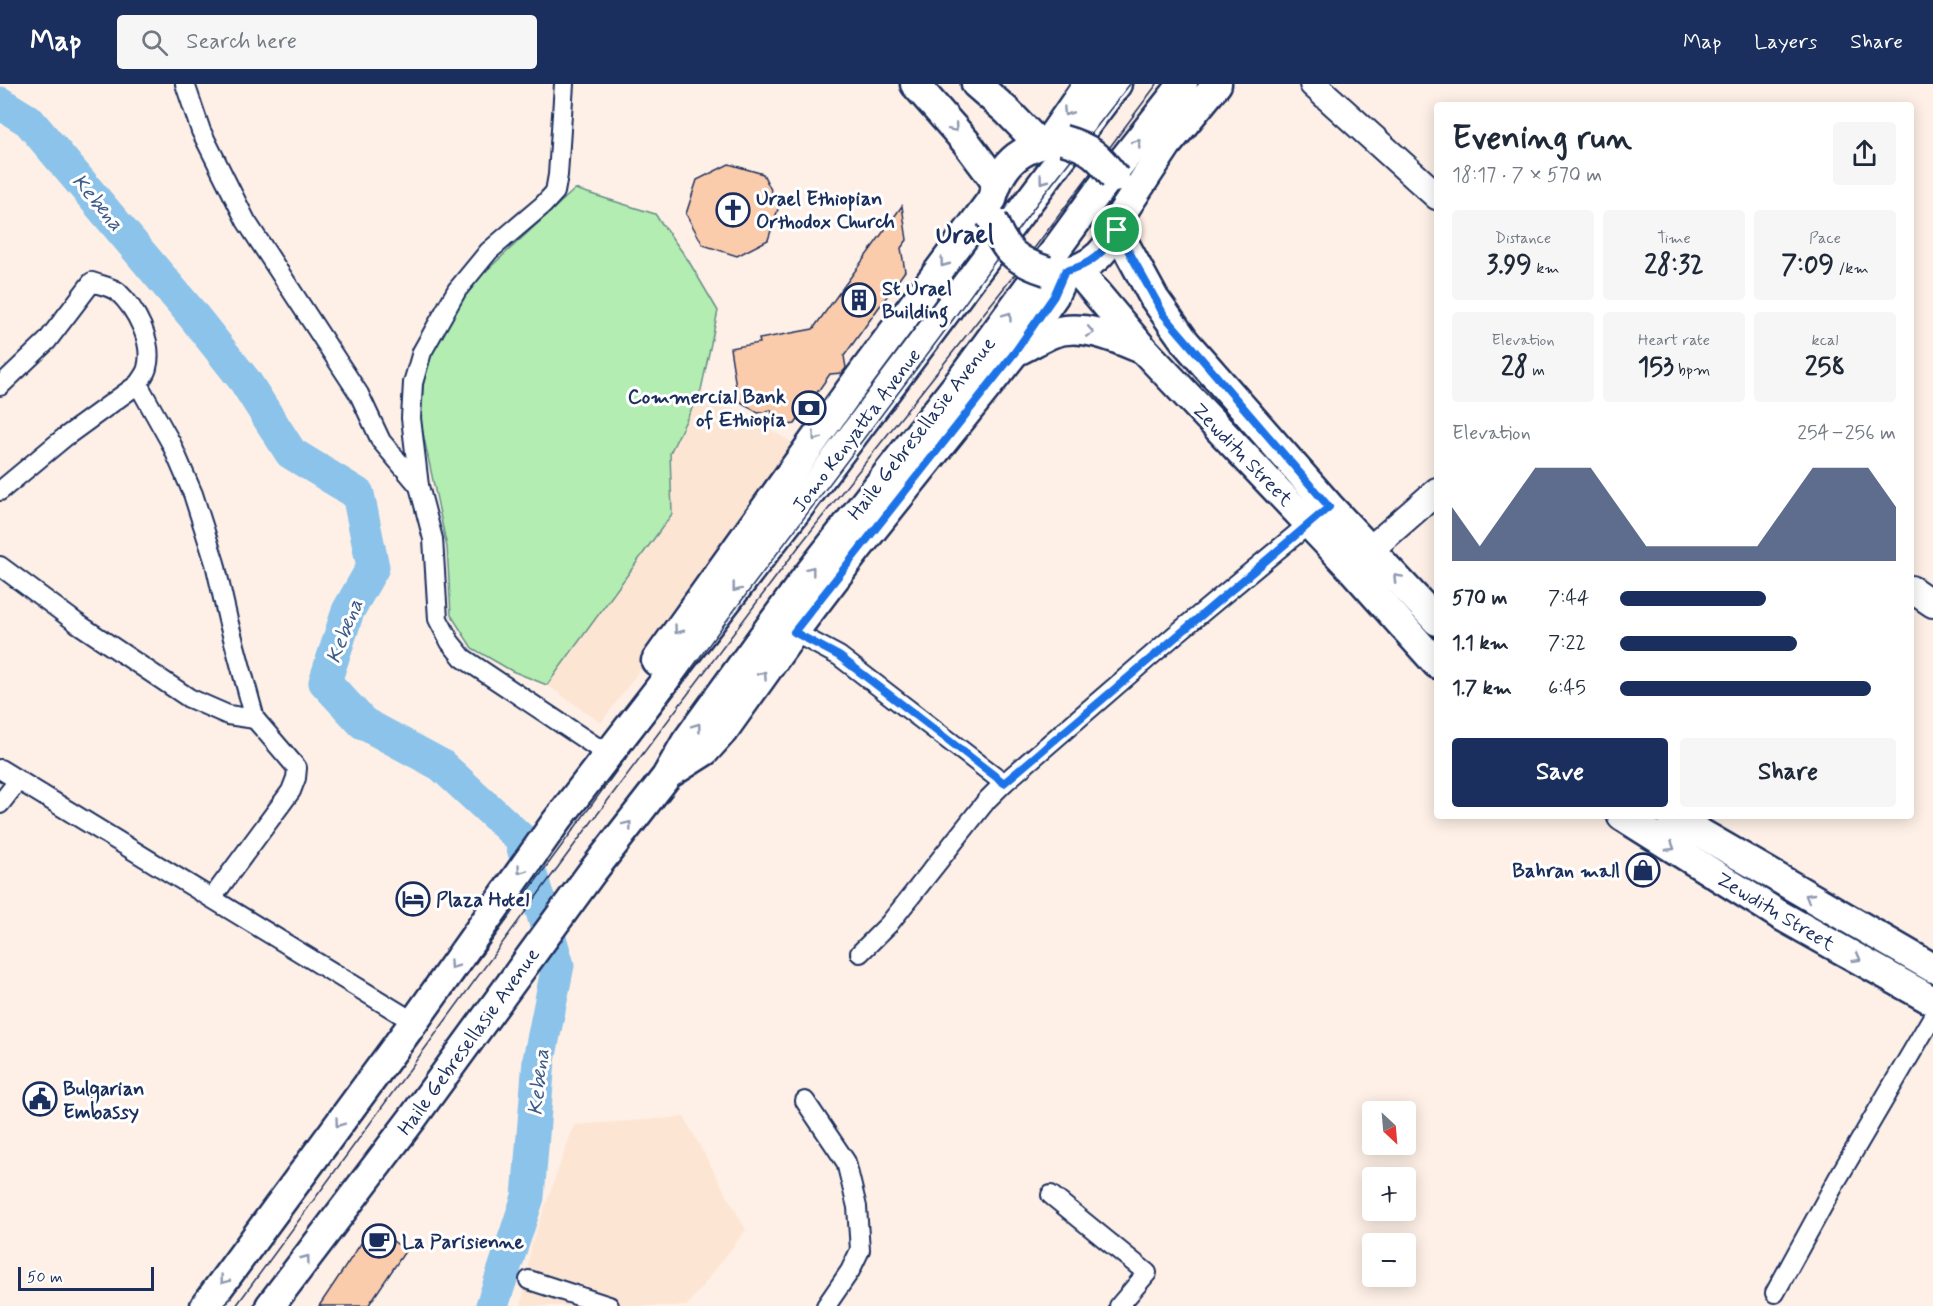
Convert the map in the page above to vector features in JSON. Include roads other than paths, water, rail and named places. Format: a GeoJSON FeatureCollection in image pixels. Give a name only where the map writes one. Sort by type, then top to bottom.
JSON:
{"type":"FeatureCollection","features":[{"type":"Feature","properties":{"kind":"main road"},"geometry":{"type":"LineString","coordinates":[[915,84],[959,133],[993,200],[999,237],[1011,253],[1026,265],[1062,270],[1093,260],[1108,247],[1119,221],[1167,145],[1217,84]]}},
{"type":"Feature","properties":{"kind":"main road"},"geometry":{"type":"LineString","coordinates":[[976,84],[1007,111],[1050,142]]}},
{"type":"Feature","properties":{"kind":"main road"},"geometry":{"type":"LineString","coordinates":[[1050,142],[1088,84]]}},
{"type":"Feature","properties":{"kind":"main road","name":"Jomo Kenyatta Avenue"},"geometry":{"type":"LineString","coordinates":[[414,1022],[555,823],[788,522],[1117,84]]}},
{"type":"Feature","properties":{"kind":"main road","name":"Haile Gebresellasie Avenue"},"geometry":{"type":"LineString","coordinates":[[270,1306],[412,1119],[592,872],[666,777],[686,742],[804,580],[960,381],[1097,193],[1183,84]]}},
{"type":"Feature","properties":{"kind":"main road"},"geometry":{"type":"LineString","coordinates":[[1312,84],[1434,193]]}},
{"type":"Feature","properties":{"kind":"main road"},"geometry":{"type":"LineString","coordinates":[[611,749],[624,703],[856,381],[993,200],[1007,165],[1021,152],[1050,142],[1083,146],[1102,160],[1115,178],[1120,193],[1119,221]]}},
{"type":"Feature","properties":{"kind":"main road","name":"Zewditu Street"},"geometry":{"type":"LineString","coordinates":[[1119,221],[1164,315],[1320,515]]}},
{"type":"Feature","properties":{"kind":"main road","name":"Haile Gebresellasie Avenue"},"geometry":{"type":"LineString","coordinates":[[666,777],[705,751],[724,730],[794,632],[1015,352],[1054,296],[1062,270]]}},
{"type":"Feature","properties":{"kind":"main road","name":"Zewditu Street"},"geometry":{"type":"LineString","coordinates":[[1062,270],[1320,515],[1360,558],[1434,660]]}},
{"type":"Feature","properties":{"kind":"main road"},"geometry":{"type":"LineString","coordinates":[[1015,352],[1054,333],[1074,329],[1113,336],[1144,350]]}},
{"type":"Feature","properties":{"kind":"main road"},"geometry":{"type":"LineString","coordinates":[[1360,558],[1434,494]]}},
{"type":"Feature","properties":{"kind":"main road","name":"Zewditu Street"},"geometry":{"type":"LineString","coordinates":[[1360,558],[1434,619]]}},
{"type":"Feature","properties":{"kind":"main road"},"geometry":{"type":"LineString","coordinates":[[1914,591],[1933,604]]}},
{"type":"Feature","properties":{"kind":"main road","name":"Zewditu Street"},"geometry":{"type":"LineString","coordinates":[[1627,819],[1778,914],[1933,1001]]}},
{"type":"Feature","properties":{"kind":"main road","name":"Zewditu Street"},"geometry":{"type":"LineString","coordinates":[[1676,819],[1933,968]]}},
{"type":"Feature","properties":{"kind":"main road"},"geometry":{"type":"LineString","coordinates":[[205,1306],[414,1022]]}},
{"type":"Feature","properties":{"kind":"street"},"geometry":{"type":"LineString","coordinates":[[184,84],[201,131],[246,221],[359,394],[381,441],[419,486]]}},
{"type":"Feature","properties":{"kind":"street"},"geometry":{"type":"LineString","coordinates":[[564,84],[555,192],[489,251],[457,290],[422,352],[413,383],[411,418],[419,486],[432,539],[438,619],[450,642],[464,658],[611,749]]}},
{"type":"Feature","properties":{"kind":"street"},"geometry":{"type":"LineString","coordinates":[[0,387],[47,341],[92,282],[117,290],[136,316],[145,335],[148,351],[147,369],[138,384],[65,437],[0,491]]}},
{"type":"Feature","properties":{"kind":"street"},"geometry":{"type":"LineString","coordinates":[[138,384],[171,443],[193,494],[215,564],[255,719],[297,768],[291,791],[212,898]]}},
{"type":"Feature","properties":{"kind":"street"},"geometry":{"type":"LineString","coordinates":[[860,953],[889,924],[987,800],[1004,783],[1175,635],[1320,515]]}},
{"type":"Feature","properties":{"kind":"street"},"geometry":{"type":"LineString","coordinates":[[0,566],[77,623],[189,698],[228,715],[255,719]]}},
{"type":"Feature","properties":{"kind":"street"},"geometry":{"type":"LineString","coordinates":[[794,632],[839,656],[1004,783]]}},
{"type":"Feature","properties":{"kind":"street"},"geometry":{"type":"LineString","coordinates":[[0,769],[414,1022]]}},
{"type":"Feature","properties":{"kind":"street"},"geometry":{"type":"LineString","coordinates":[[0,804],[18,781]]}},
{"type":"Feature","properties":{"kind":"street"},"geometry":{"type":"LineString","coordinates":[[1775,1293],[1838,1178],[1933,1016]]}},
{"type":"Feature","properties":{"kind":"street"},"geometry":{"type":"LineString","coordinates":[[805,1101],[846,1162],[857,1206],[860,1250],[850,1270],[826,1306]]}},
{"type":"Feature","properties":{"kind":"street"},"geometry":{"type":"LineString","coordinates":[[1051,1195],[1147,1274],[1119,1306]]}},
{"type":"Feature","properties":{"kind":"street"},"geometry":{"type":"LineString","coordinates":[[529,1280],[609,1306]]}},
{"type":"Feature","properties":{"kind":"waterway","name":"Kebena"},"geometry":{"type":"LineString","coordinates":[[0,103],[29,121],[191,313],[245,381],[291,453],[358,494],[373,567],[348,611],[325,682],[363,723],[441,765],[520,838],[558,965],[539,1060],[528,1197],[492,1306]]}},
{"type":"Feature","properties":{"kind":"tram line"},"geometry":{"type":"LineString","coordinates":[[224,1306],[733,612],[941,336],[1038,202],[1130,84]]}},
{"type":"Feature","properties":{"kind":"tram line"},"geometry":{"type":"LineString","coordinates":[[236,1306],[575,844],[803,541],[1015,274],[1157,84]]}},
{"type":"Feature","properties":{"kind":"place","name":"Urael Ethiopian Orthodox Church"},"geometry":{"type":"Point","coordinates":[733,210]}},
{"type":"Feature","properties":{"kind":"place","name":"St Urael Building"},"geometry":{"type":"Point","coordinates":[859,300]}},
{"type":"Feature","properties":{"kind":"place","name":"Commercial Bank of Ethiopia"},"geometry":{"type":"Point","coordinates":[809,408]}},
{"type":"Feature","properties":{"kind":"place","name":"Bahran mall"},"geometry":{"type":"Point","coordinates":[1643,870]}},
{"type":"Feature","properties":{"kind":"place","name":"Plaza Hotel"},"geometry":{"type":"Point","coordinates":[413,899]}},
{"type":"Feature","properties":{"kind":"place","name":"Bulgarian Embassy"},"geometry":{"type":"Point","coordinates":[40,1099]}},
{"type":"Feature","properties":{"kind":"place","name":"La Parisienne"},"geometry":{"type":"Point","coordinates":[379,1241]}},
{"type":"Feature","properties":{"kind":"district","name":"Urael"},"geometry":{"type":"Point","coordinates":[965,234]}}]}
